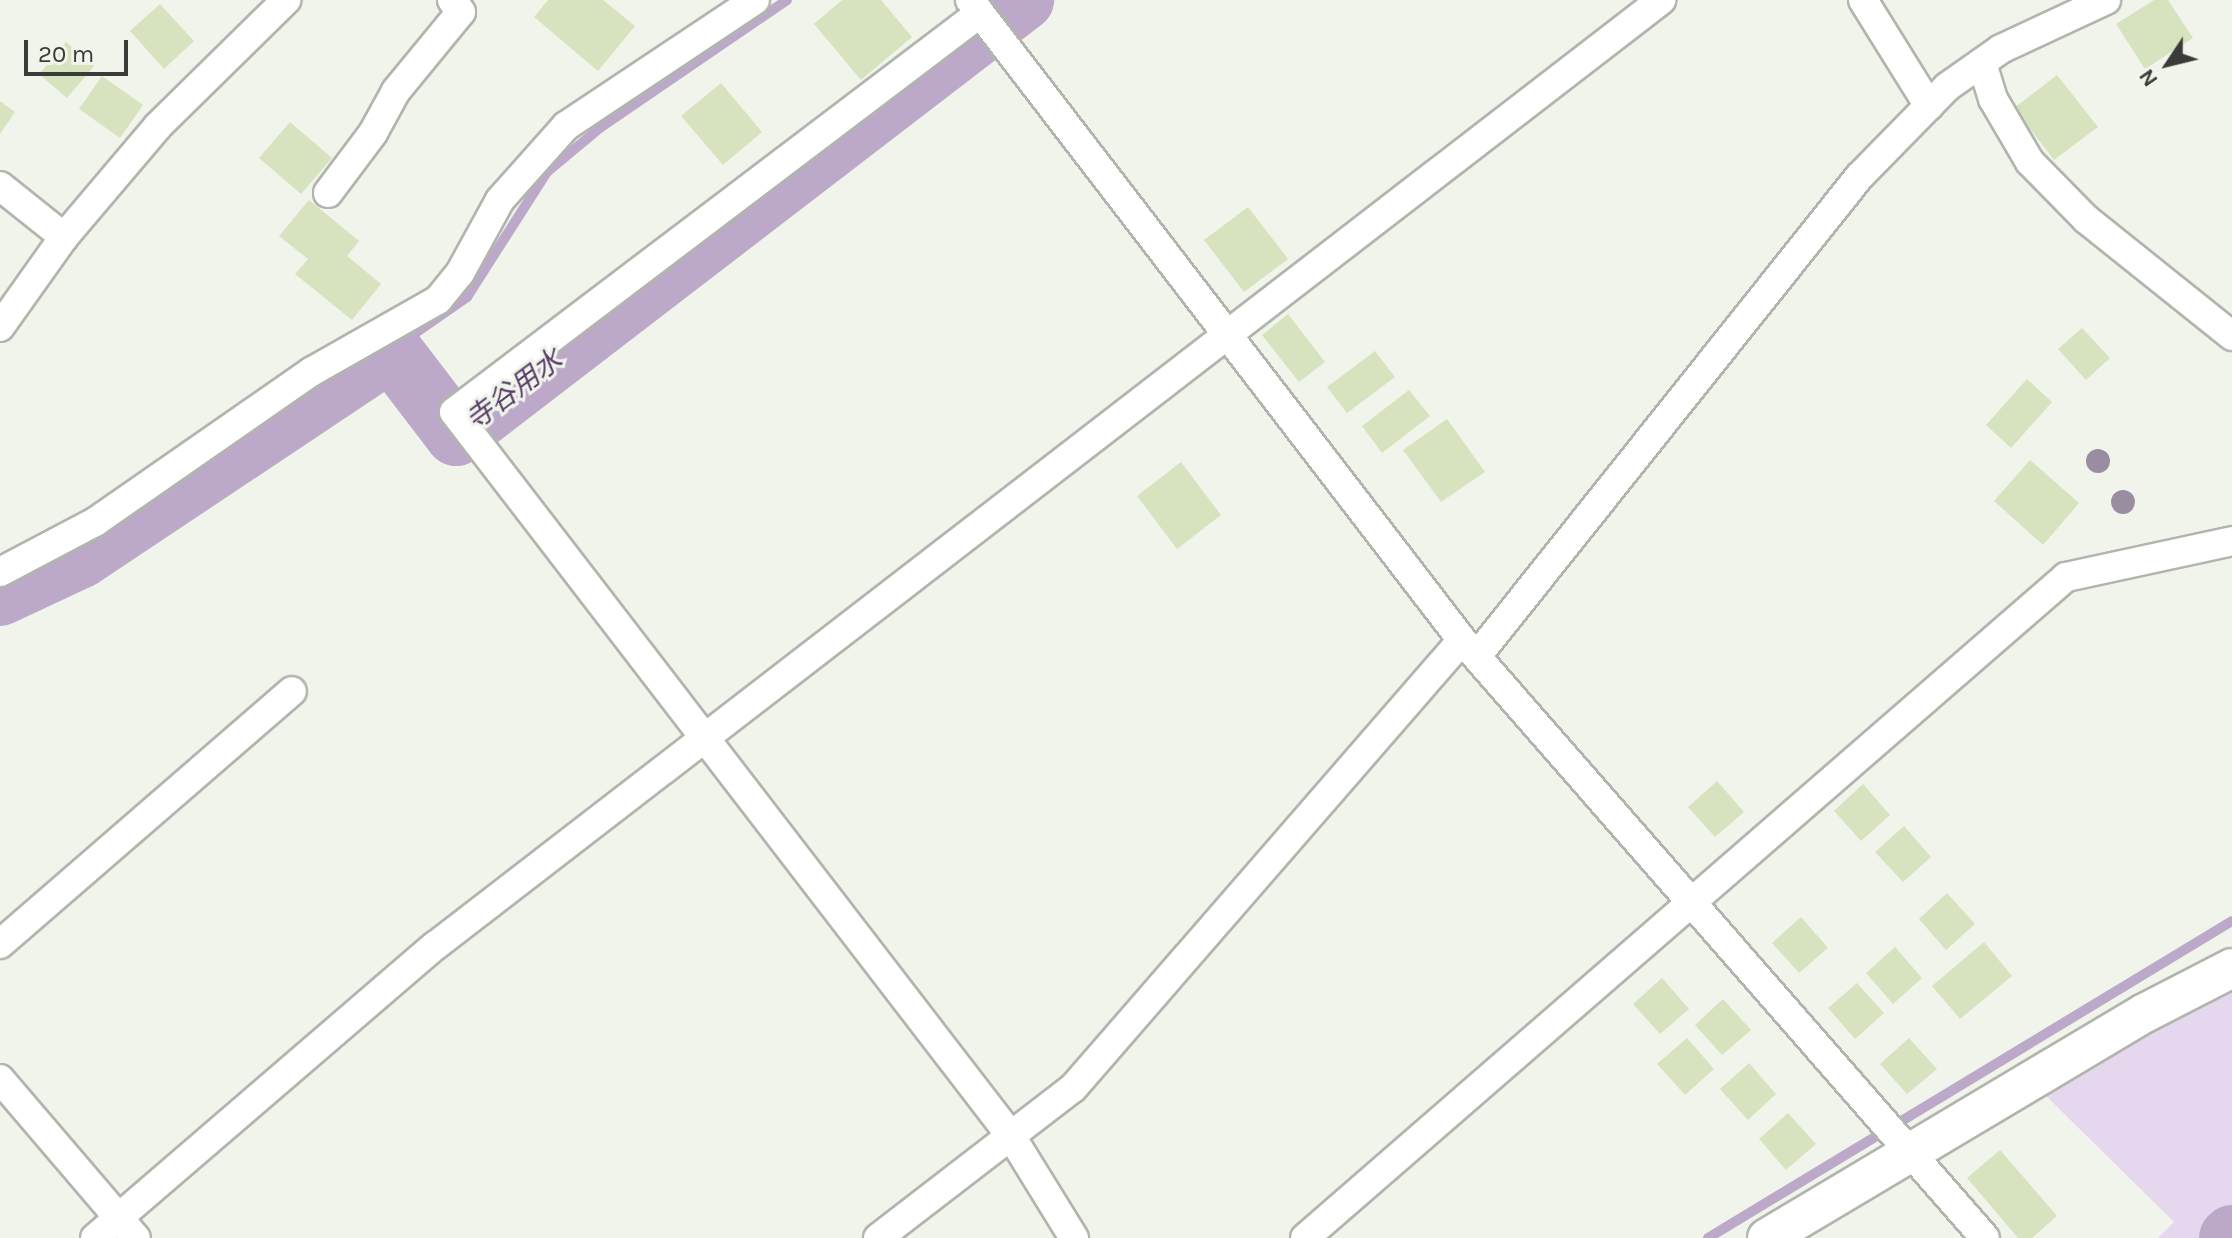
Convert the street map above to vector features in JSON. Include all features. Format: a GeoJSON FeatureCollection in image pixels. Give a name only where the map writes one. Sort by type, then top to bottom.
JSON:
{"type":"FeatureCollection","features":[{"type":"Feature","properties":{"kind":"street"},"geometry":{"type":"LineString","coordinates":[[0,327],[64,237],[158,126],[286,0]]}},
{"type":"Feature","properties":{"kind":"street"},"geometry":{"type":"LineString","coordinates":[[328,193],[373,133],[396,91],[461,12],[452,0]]}},
{"type":"Feature","properties":{"kind":"street"},"geometry":{"type":"LineString","coordinates":[[0,572],[95,522],[311,372],[438,300],[460,273],[500,200],[566,126],[755,0]]}},
{"type":"Feature","properties":{"kind":"street"},"geometry":{"type":"LineString","coordinates":[[95,1238],[127,1228],[435,946],[1661,0]]}},
{"type":"Feature","properties":{"kind":"street"},"geometry":{"type":"LineString","coordinates":[[1863,0],[1929,106]]}},
{"type":"Feature","properties":{"kind":"street"},"geometry":{"type":"LineString","coordinates":[[878,1238],[1073,1088],[1469,648],[1859,177],[1929,106],[1982,63],[2106,0]]}},
{"type":"Feature","properties":{"kind":"street"},"geometry":{"type":"LineString","coordinates":[[1074,1238],[1011,1136],[454,412],[975,6],[1469,648],[1694,903],[1907,1153],[1985,1238]]}},
{"type":"Feature","properties":{"kind":"street"},"geometry":{"type":"LineString","coordinates":[[1982,63],[1993,99],[2030,162],[2086,219],[2232,336]]}},
{"type":"Feature","properties":{"kind":"street"},"geometry":{"type":"LineString","coordinates":[[0,186],[64,237]]}},
{"type":"Feature","properties":{"kind":"street"},"geometry":{"type":"LineString","coordinates":[[1305,1238],[2066,577],[2232,541]]}},
{"type":"Feature","properties":{"kind":"street"},"geometry":{"type":"LineString","coordinates":[[0,944],[292,691]]}},
{"type":"Feature","properties":{"kind":"street"},"geometry":{"type":"LineString","coordinates":[[1767,1238],[1907,1153],[2232,968]]}},
{"type":"Feature","properties":{"kind":"street"},"geometry":{"type":"LineString","coordinates":[[0,1079],[127,1228]]}},
{"type":"Feature","properties":{"kind":"shaded area"},"geometry":{"type":"Polygon","coordinates":[[[2232,974],[2232,1238],[2158,1238],[2174,1222],[2035,1085],[2232,974]]]}},
{"type":"Feature","properties":{"kind":"building"},"geometry":{"type":"Polygon","coordinates":[[[548,0],[603,0],[635,26],[598,71],[534,17],[548,0]]]}},
{"type":"Feature","properties":{"kind":"building"},"geometry":{"type":"Polygon","coordinates":[[[842,0],[881,0],[912,37],[861,80],[814,24],[842,0]]]}},
{"type":"Feature","properties":{"kind":"building"},"geometry":{"type":"Polygon","coordinates":[[[2154,0],[2168,0],[2193,38],[2145,69],[2116,24],[2154,0]]]}},
{"type":"Feature","properties":{"kind":"building"},"geometry":{"type":"Polygon","coordinates":[[[160,4],[194,41],[164,69],[130,31],[160,4]]]}},
{"type":"Feature","properties":{"kind":"building"},"geometry":{"type":"Polygon","coordinates":[[[66,42],[94,66],[67,98],[39,74],[66,42]]]}},
{"type":"Feature","properties":{"kind":"building"},"geometry":{"type":"Polygon","coordinates":[[[2057,75],[2098,127],[2054,160],[2014,108],[2057,75]]]}},
{"type":"Feature","properties":{"kind":"building"},"geometry":{"type":"Polygon","coordinates":[[[102,76],[143,105],[120,138],[79,109],[102,76]]]}},
{"type":"Feature","properties":{"kind":"building"},"geometry":{"type":"Polygon","coordinates":[[[721,83],[762,132],[723,165],[681,116],[721,83]]]}},
{"type":"Feature","properties":{"kind":"building"},"geometry":{"type":"Polygon","coordinates":[[[0,101],[15,112],[0,134],[0,101]]]}},
{"type":"Feature","properties":{"kind":"building"},"geometry":{"type":"Polygon","coordinates":[[[290,122],[332,158],[301,194],[259,158],[290,122]]]}},
{"type":"Feature","properties":{"kind":"building"},"geometry":{"type":"Polygon","coordinates":[[[309,200],[359,241],[347,256],[381,284],[352,320],[295,274],[308,259],[279,236],[309,200]]]}},
{"type":"Feature","properties":{"kind":"building"},"geometry":{"type":"Polygon","coordinates":[[[1248,207],[1288,259],[1244,292],[1204,240],[1248,207]]]}},
{"type":"Feature","properties":{"kind":"building"},"geometry":{"type":"Polygon","coordinates":[[[1288,314],[1325,362],[1299,382],[1262,335],[1288,314]]]}},
{"type":"Feature","properties":{"kind":"building"},"geometry":{"type":"Polygon","coordinates":[[[2082,328],[2110,358],[2086,380],[2058,349],[2082,328]]]}},
{"type":"Feature","properties":{"kind":"building"},"geometry":{"type":"Polygon","coordinates":[[[1375,351],[1395,377],[1347,413],[1327,387],[1375,351]]]}},
{"type":"Feature","properties":{"kind":"building"},"geometry":{"type":"Polygon","coordinates":[[[2027,379],[2052,402],[2011,448],[1986,425],[2027,379]]]}},
{"type":"Feature","properties":{"kind":"building"},"geometry":{"type":"Polygon","coordinates":[[[1409,390],[1430,416],[1382,453],[1362,426],[1409,390]]]}},
{"type":"Feature","properties":{"kind":"building"},"geometry":{"type":"Polygon","coordinates":[[[1447,419],[1485,472],[1441,502],[1403,450],[1447,419]]]}},
{"type":"Feature","properties":{"kind":"building"},"geometry":{"type":"Polygon","coordinates":[[[2030,460],[2079,503],[2043,545],[1994,501],[2030,460]]]}},
{"type":"Feature","properties":{"kind":"building"},"geometry":{"type":"Polygon","coordinates":[[[1181,462],[1221,515],[1177,549],[1137,496],[1181,462]]]}},
{"type":"Feature","properties":{"kind":"building"},"geometry":{"type":"Polygon","coordinates":[[[1717,781],[1744,812],[1715,837],[1688,807],[1717,781]]]}},
{"type":"Feature","properties":{"kind":"building"},"geometry":{"type":"Polygon","coordinates":[[[1863,784],[1890,815],[1861,841],[1834,811],[1863,784]]]}},
{"type":"Feature","properties":{"kind":"building"},"geometry":{"type":"Polygon","coordinates":[[[1904,826],[1931,857],[1903,882],[1875,852],[1904,826]]]}},
{"type":"Feature","properties":{"kind":"building"},"geometry":{"type":"Polygon","coordinates":[[[1947,893],[1975,924],[1946,950],[1919,919],[1947,893]]]}},
{"type":"Feature","properties":{"kind":"building"},"geometry":{"type":"Polygon","coordinates":[[[1801,917],[1828,948],[1799,973],[1772,943],[1801,917]]]}},
{"type":"Feature","properties":{"kind":"building"},"geometry":{"type":"Polygon","coordinates":[[[1984,942],[2012,976],[1960,1019],[1932,986],[1984,942]]]}},
{"type":"Feature","properties":{"kind":"building"},"geometry":{"type":"Polygon","coordinates":[[[1895,947],[1922,978],[1893,1004],[1866,973],[1895,947]]]}},
{"type":"Feature","properties":{"kind":"building"},"geometry":{"type":"Polygon","coordinates":[[[1662,978],[1689,1009],[1660,1034],[1633,1004],[1662,978]]]}},
{"type":"Feature","properties":{"kind":"building"},"geometry":{"type":"Polygon","coordinates":[[[1857,983],[1884,1013],[1855,1039],[1828,1008],[1857,983]]]}},
{"type":"Feature","properties":{"kind":"building"},"geometry":{"type":"Polygon","coordinates":[[[1723,999],[1751,1030],[1722,1055],[1695,1025],[1723,999]]]}},
{"type":"Feature","properties":{"kind":"building"},"geometry":{"type":"Polygon","coordinates":[[[1687,1038],[1714,1069],[1685,1095],[1657,1064],[1687,1038]]]}},
{"type":"Feature","properties":{"kind":"building"},"geometry":{"type":"Polygon","coordinates":[[[1909,1038],[1937,1069],[1907,1094],[1880,1064],[1909,1038]]]}},
{"type":"Feature","properties":{"kind":"building"},"geometry":{"type":"Polygon","coordinates":[[[1749,1063],[1776,1094],[1748,1120],[1720,1089],[1749,1063]]]}},
{"type":"Feature","properties":{"kind":"building"},"geometry":{"type":"Polygon","coordinates":[[[1788,1113],[1816,1144],[1786,1170],[1759,1139],[1788,1113]]]}},
{"type":"Feature","properties":{"kind":"building"},"geometry":{"type":"Polygon","coordinates":[[[2000,1150],[2057,1216],[2032,1238],[2018,1238],[1967,1178],[2000,1150]]]}},
{"type":"Feature","properties":{"kind":"waterway"},"geometry":{"type":"LineString","coordinates":[[391,350],[467,297],[547,172],[601,127],[787,0]]}},
{"type":"Feature","properties":{"kind":"waterway","name":"寺谷用水"},"geometry":{"type":"LineString","coordinates":[[0,595],[81,557],[391,350],[456,435],[1023,0]]}},
{"type":"Feature","properties":{"kind":"waterway"},"geometry":{"type":"LineString","coordinates":[[1708,1238],[2232,921]]}}]}
